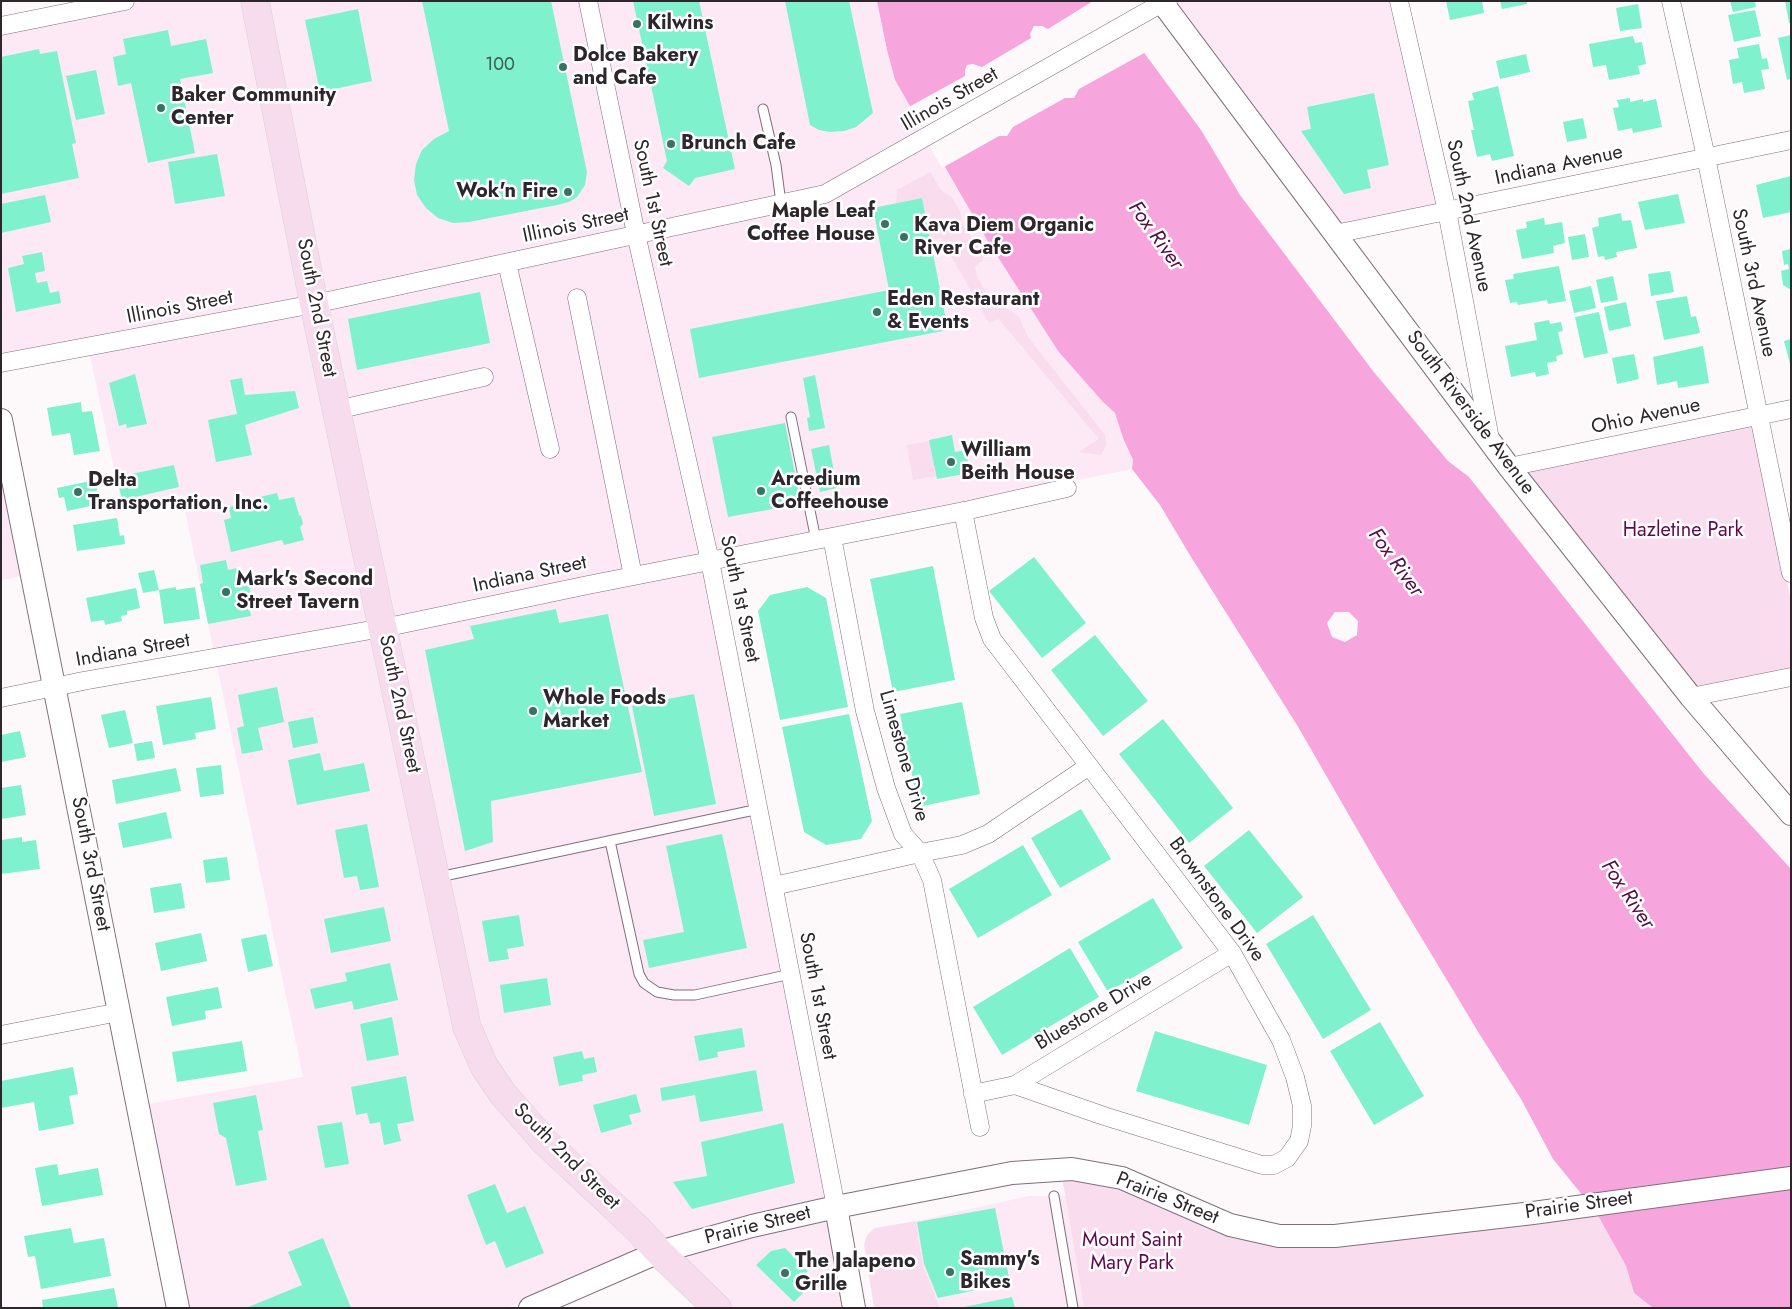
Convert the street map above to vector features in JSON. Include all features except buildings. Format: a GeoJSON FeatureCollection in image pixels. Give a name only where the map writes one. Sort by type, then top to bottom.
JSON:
{"type":"FeatureCollection","features":[{"type":"Feature","properties":{"kind":"main road","name":"South 2nd Street"},"geometry":{"type":"LineString","coordinates":[[255,1],[314,304],[467,1027],[484,1066],[504,1094],[544,1140],[638,1229],[717,1308]]}},
{"type":"Feature","properties":{"kind":"street"},"geometry":{"type":"LineString","coordinates":[[1,26],[123,1]]}},
{"type":"Feature","properties":{"kind":"street","name":"South 1st Street"},"geometry":{"type":"LineString","coordinates":[[588,1],[636,234],[710,561],[836,1207]]}},
{"type":"Feature","properties":{"kind":"street","name":"South 2nd Avenue"},"geometry":{"type":"LineString","coordinates":[[1399,1],[1447,211],[1490,441]]}},
{"type":"Feature","properties":{"kind":"street","name":"South 3rd Avenue"},"geometry":{"type":"LineString","coordinates":[[1671,1],[1706,157],[1791,573]]}},
{"type":"Feature","properties":{"kind":"street","name":"Illinois Street"},"geometry":{"type":"LineString","coordinates":[[1,363],[314,304],[825,194],[1164,2]]}},
{"type":"Feature","properties":{"kind":"street","name":"South Riverside Avenue"},"geometry":{"type":"LineString","coordinates":[[1164,2],[1509,467],[1691,697],[1791,814]]}},
{"type":"Feature","properties":{"kind":"street","name":"Indiana Avenue"},"geometry":{"type":"LineString","coordinates":[[1335,234],[1791,140]]}},
{"type":"Feature","properties":{"kind":"street"},"geometry":{"type":"LineString","coordinates":[[507,262],[550,449]]}},
{"type":"Feature","properties":{"kind":"street"},"geometry":{"type":"LineString","coordinates":[[577,298],[633,576]]}},
{"type":"Feature","properties":{"kind":"street"},"geometry":{"type":"LineString","coordinates":[[336,410],[484,377]]}},
{"type":"Feature","properties":{"kind":"street","name":"Ohio Avenue"},"geometry":{"type":"LineString","coordinates":[[1509,467],[1791,409]]}},
{"type":"Feature","properties":{"kind":"street","name":"South 3rd Street"},"geometry":{"type":"LineString","coordinates":[[1,420],[178,1308]]}},
{"type":"Feature","properties":{"kind":"street","name":"Indiana Street"},"geometry":{"type":"LineString","coordinates":[[1,698],[55,686],[383,627],[964,511],[1067,488]]}},
{"type":"Feature","properties":{"kind":"street","name":"Brownstone Drive"},"geometry":{"type":"LineString","coordinates":[[964,511],[984,618],[992,639],[1232,953],[1281,1040],[1295,1077],[1302,1106],[1302,1126],[1299,1141],[1286,1158],[1274,1165],[1262,1165],[1233,1158],[1015,1085]]}},
{"type":"Feature","properties":{"kind":"street","name":"Limestone Drive"},"geometry":{"type":"LineString","coordinates":[[824,538],[865,711],[886,788],[903,834],[920,853],[932,880],[980,1127]]}},
{"type":"Feature","properties":{"kind":"street"},"geometry":{"type":"LineString","coordinates":[[1691,697],[1791,677]]}},
{"type":"Feature","properties":{"kind":"street"},"geometry":{"type":"LineString","coordinates":[[774,886],[962,845],[988,834],[1089,766]]}},
{"type":"Feature","properties":{"kind":"street","name":"Bluestone Drive"},"geometry":{"type":"LineString","coordinates":[[974,1094],[1015,1085],[1232,953]]}},
{"type":"Feature","properties":{"kind":"street"},"geometry":{"type":"LineString","coordinates":[[1,1035],[119,1012]]}},
{"type":"Feature","properties":{"kind":"street","name":"Prairie Street"},"geometry":{"type":"LineString","coordinates":[[530,1308],[659,1252],[752,1226],[836,1207],[1012,1174],[1072,1169],[1122,1178],[1230,1225],[1279,1236],[1335,1236],[1533,1213],[1791,1178]]}},
{"type":"Feature","properties":{"kind":"street"},"geometry":{"type":"LineString","coordinates":[[836,1207],[854,1308]]}},
{"type":"Feature","properties":{"kind":"lane"},"geometry":{"type":"LineString","coordinates":[[763,109],[776,165],[782,203]]}},
{"type":"Feature","properties":{"kind":"lane"},"geometry":{"type":"LineString","coordinates":[[792,417],[824,538]]}},
{"type":"Feature","properties":{"kind":"lane"},"geometry":{"type":"LineString","coordinates":[[436,878],[759,810]]}},
{"type":"Feature","properties":{"kind":"lane"},"geometry":{"type":"LineString","coordinates":[[610,841],[639,974],[644,983],[657,992],[674,995],[695,995],[791,974]]}},
{"type":"Feature","properties":{"kind":"lane"},"geometry":{"type":"LineString","coordinates":[[1054,1196],[1072,1308]]}},
{"type":"Feature","properties":{"kind":"shaded area"},"geometry":{"type":"Polygon","coordinates":[[[148,1],[249,1],[307,299],[1,358],[1,29],[148,1]]]}},
{"type":"Feature","properties":{"kind":"shaded area"},"geometry":{"type":"Polygon","coordinates":[[[260,1],[877,1],[895,80],[924,131],[818,191],[321,293],[260,1]]]}},
{"type":"Feature","properties":{"kind":"shaded area"},"geometry":{"type":"Polygon","coordinates":[[[1182,1],[1396,1],[1443,207],[1339,229],[1172,4],[1182,1]]]}},
{"type":"Feature","properties":{"kind":"shaded area"},"geometry":{"type":"Polygon","coordinates":[[[931,144],[987,240],[1058,351],[1115,413],[1133,460],[1132,469],[714,555],[644,240],[826,201],[931,144]]]}},
{"type":"Feature","properties":{"kind":"shaded area"},"geometry":{"type":"Polygon","coordinates":[[[631,243],[702,566],[830,1203],[661,1246],[587,1162],[506,1086],[471,1023],[323,309],[631,243]]]}},
{"type":"Feature","properties":{"kind":"shaded area"},"geometry":{"type":"Polygon","coordinates":[[[310,311],[377,625],[214,653],[182,495],[122,506],[89,351],[310,311]]]}},
{"type":"Feature","properties":{"kind":"shaded area"},"geometry":{"type":"Polygon","coordinates":[[[1,444],[27,575],[1,580],[1,444]]]}},
{"type":"Feature","properties":{"kind":"shaded area"},"geometry":{"type":"Polygon","coordinates":[[[375,635],[462,1029],[646,1250],[506,1308],[184,1308],[142,1105],[303,1077],[217,666],[375,635]]]}},
{"type":"Feature","properties":{"kind":"shaded area"},"geometry":{"type":"Polygon","coordinates":[[[1029,1196],[1065,1196],[1084,1308],[940,1308],[923,1265],[916,1221],[1029,1196]]]}},
{"type":"Feature","properties":{"kind":"shaded area"},"geometry":{"type":"Polygon","coordinates":[[[833,1211],[849,1308],[728,1308],[669,1254],[833,1211]]]}},
{"type":"Feature","properties":{"kind":"green space"},"geometry":{"type":"Polygon","coordinates":[[[930,172],[941,190],[952,198],[960,211],[962,224],[983,254],[983,260],[975,267],[983,288],[995,301],[1019,317],[1028,337],[1105,435],[1106,445],[1101,455],[1079,452],[1099,439],[999,319],[989,323],[941,238],[930,240],[922,198],[896,203],[897,190],[930,172]]]}},
{"type":"Feature","properties":{"kind":"green space","name":"Hazletine Park"},"geometry":{"type":"Polygon","coordinates":[[[1755,421],[1791,601],[1791,671],[1689,692],[1523,471],[1755,421]]]}},
{"type":"Feature","properties":{"kind":"green space"},"geometry":{"type":"Polygon","coordinates":[[[930,441],[936,476],[913,480],[907,445],[930,441]]]}},
{"type":"Feature","properties":{"kind":"green space","name":"Mount Saint Mary Park"},"geometry":{"type":"Polygon","coordinates":[[[1062,1177],[1123,1188],[1224,1233],[1596,1212],[1626,1266],[1634,1293],[1653,1308],[1084,1308],[1062,1177]]]}},
{"type":"Feature","properties":{"kind":"green space"},"geometry":{"type":"Polygon","coordinates":[[[916,1221],[923,1265],[940,1308],[874,1308],[864,1245],[867,1235],[875,1228],[916,1221]]]}},
{"type":"Feature","properties":{"kind":"water","name":"Fox River"},"geometry":{"type":"Polygon","coordinates":[[[877,1],[1106,1],[1201,130],[1240,195],[1373,371],[1448,461],[1469,477],[1704,774],[1791,869],[1791,1308],[1653,1308],[1634,1293],[1626,1266],[1596,1212],[1553,1159],[1521,1099],[1480,1035],[1380,869],[1297,725],[1160,505],[1132,469],[1133,460],[1115,413],[1058,351],[987,240],[895,80],[877,1]],[[1335,612],[1327,623],[1332,637],[1345,642],[1357,635],[1358,621],[1349,612],[1335,612]]]}},
{"type":"Feature","properties":{"kind":"pier"},"geometry":{"type":"Polygon","coordinates":[[[1093,1],[1109,1],[1146,52],[1079,89],[1074,98],[1065,98],[1013,127],[1007,136],[999,136],[942,168],[907,108],[965,76],[967,65],[973,64],[982,67],[1031,38],[1030,34],[1034,26],[1042,26],[1048,29],[1093,1]]]}},
{"type":"Feature","properties":{"kind":"place","name":"Kilwins"},"geometry":{"type":"Point","coordinates":[637,24]}},
{"type":"Feature","properties":{"kind":"place","name":"Dolce Bakery and Cafe"},"geometry":{"type":"Point","coordinates":[563,67]}},
{"type":"Feature","properties":{"kind":"place","name":"Baker Community Center"},"geometry":{"type":"Point","coordinates":[161,108]}},
{"type":"Feature","properties":{"kind":"place","name":"Brunch Cafe"},"geometry":{"type":"Point","coordinates":[671,144]}},
{"type":"Feature","properties":{"kind":"place","name":"Wok'n Fire"},"geometry":{"type":"Point","coordinates":[568,192]}},
{"type":"Feature","properties":{"kind":"place","name":"Maple Leaf Coffee House"},"geometry":{"type":"Point","coordinates":[885,224]}},
{"type":"Feature","properties":{"kind":"place","name":"Kava Diem Organic River Cafe"},"geometry":{"type":"Point","coordinates":[904,237]}},
{"type":"Feature","properties":{"kind":"place","name":"Eden Restaurant & Events"},"geometry":{"type":"Point","coordinates":[877,312]}},
{"type":"Feature","properties":{"kind":"place","name":"William Beith House"},"geometry":{"type":"Point","coordinates":[951,462]}},
{"type":"Feature","properties":{"kind":"place","name":"Arcedium Coffeehouse"},"geometry":{"type":"Point","coordinates":[761,491]}},
{"type":"Feature","properties":{"kind":"place","name":"Delta Transportation, Inc."},"geometry":{"type":"Point","coordinates":[78,492]}},
{"type":"Feature","properties":{"kind":"place","name":"Mark's Second Street Tavern"},"geometry":{"type":"Point","coordinates":[226,592]}},
{"type":"Feature","properties":{"kind":"place","name":"Whole Foods Market"},"geometry":{"type":"Point","coordinates":[533,711]}},
{"type":"Feature","properties":{"kind":"place","name":"Sammy's Bikes"},"geometry":{"type":"Point","coordinates":[950,1272]}},
{"type":"Feature","properties":{"kind":"place","name":"The Jalapeno Grille"},"geometry":{"type":"Point","coordinates":[785,1273]}}]}
